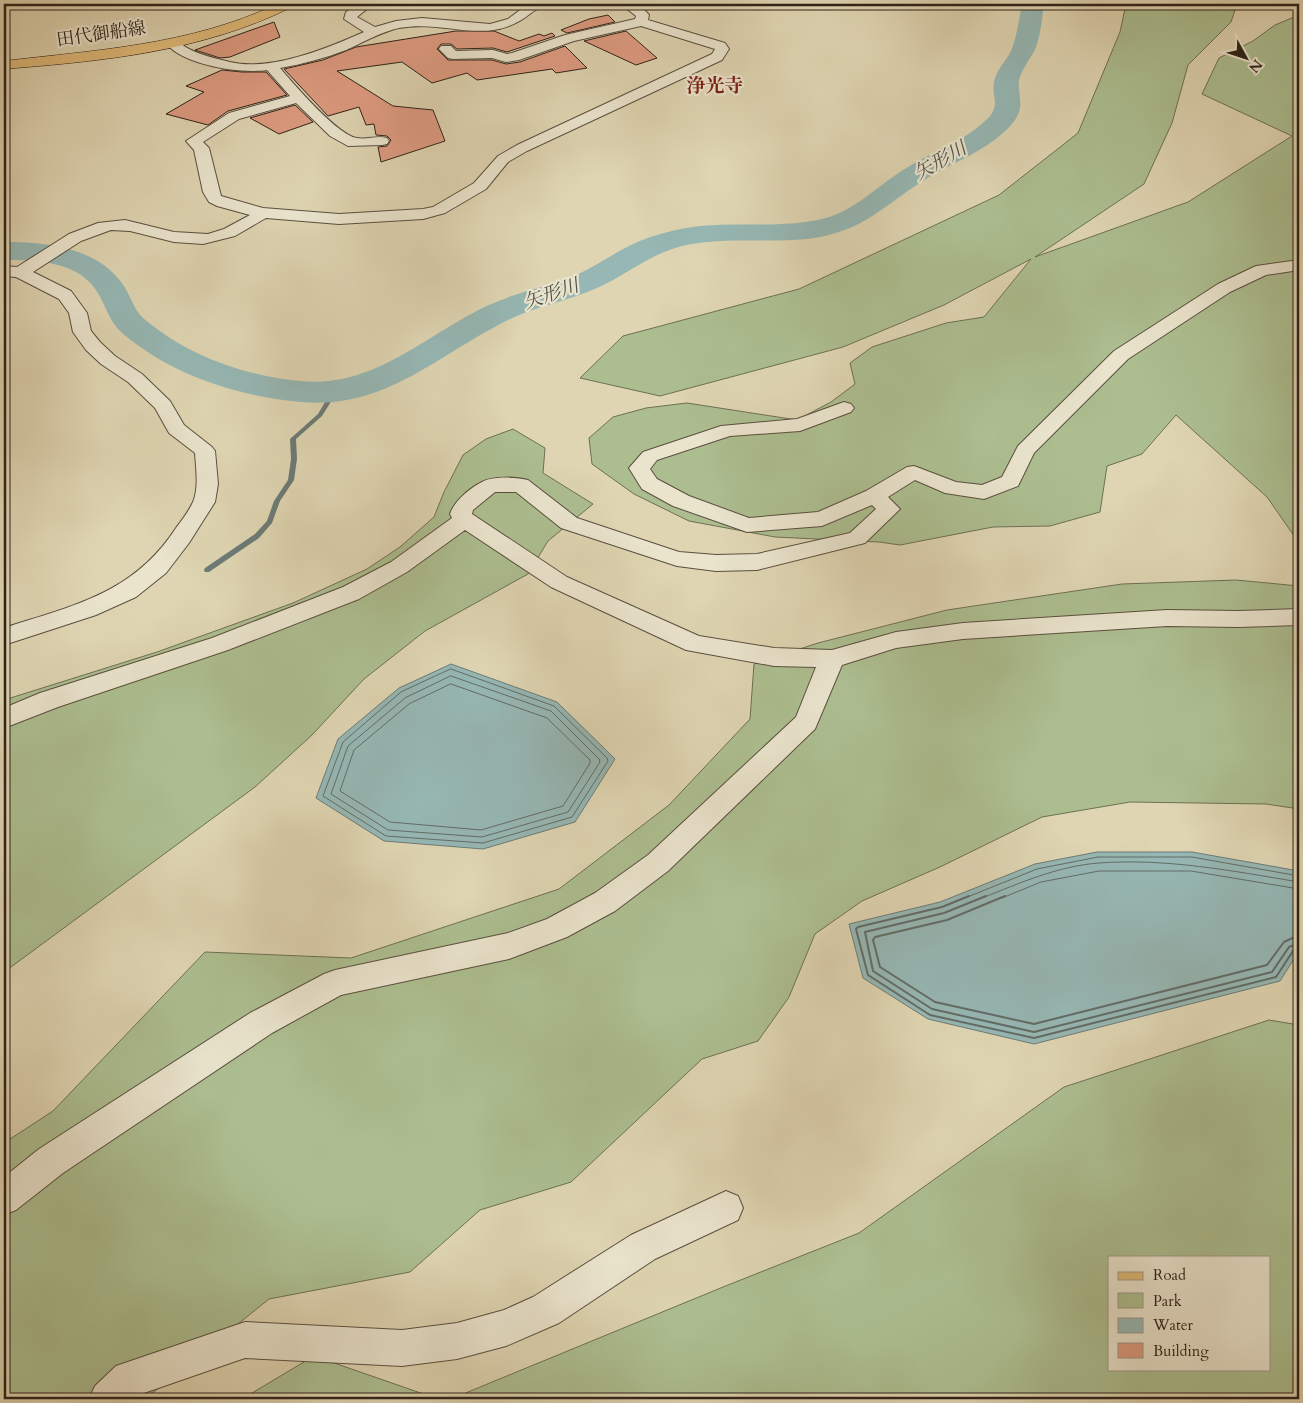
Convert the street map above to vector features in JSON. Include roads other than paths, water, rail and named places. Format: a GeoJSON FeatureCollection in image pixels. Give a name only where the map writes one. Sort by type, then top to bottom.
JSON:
{"type":"FeatureCollection","features":[{"type":"Feature","properties":{"kind":"main road","name":"田代御船線"},"geometry":{"type":"LineString","coordinates":[[4,65],[200,38],[252,22],[287,4]]}},
{"type":"Feature","properties":{"kind":"street"},"geometry":{"type":"LineString","coordinates":[[367,4],[351,15],[350,19],[372,31]]}},
{"type":"Feature","properties":{"kind":"street"},"geometry":{"type":"LineString","coordinates":[[173,43],[186,53],[240,68],[271,66],[335,50],[356,41],[372,31],[414,22],[481,28],[498,27],[517,19],[537,4]]}},
{"type":"Feature","properties":{"kind":"street"},"geometry":{"type":"LineString","coordinates":[[627,4],[634,6],[643,15],[641,22]]}},
{"type":"Feature","properties":{"kind":"street"},"geometry":{"type":"LineString","coordinates":[[299,98],[234,116],[192,141],[201,148],[210,192],[215,199],[223,203],[263,213],[338,219],[423,214],[439,210],[480,186],[503,159],[522,148],[717,57],[722,50],[720,46],[641,22],[570,38],[506,58],[493,54],[453,55],[446,49]]}},
{"type":"Feature","properties":{"kind":"street"},"geometry":{"type":"LineString","coordinates":[[271,66],[299,98],[335,133],[353,143],[382,141]]}},
{"type":"Feature","properties":{"kind":"street"},"geometry":{"type":"LineString","coordinates":[[12,272],[40,261],[93,229],[111,225],[129,225],[163,235],[209,239],[239,228],[263,213]]}},
{"type":"Feature","properties":{"kind":"street"},"geometry":{"type":"LineString","coordinates":[[844,408],[800,425],[728,430],[650,456],[639,468],[649,484],[681,501],[747,525],[822,519],[874,496],[914,472],[952,488],[984,492],[1011,482],[1025,450],[1121,355],[1224,288],[1262,270],[1299,265]]}},
{"type":"Feature","properties":{"kind":"street"},"geometry":{"type":"LineString","coordinates":[[4,637],[88,609],[128,591],[143,580],[158,568],[181,538],[204,502],[208,484],[205,451],[176,429],[163,405],[136,378],[108,360],[93,346],[82,332],[78,313],[65,295],[12,272]]}},
{"type":"Feature","properties":{"kind":"street"},"geometry":{"type":"LineString","coordinates":[[874,496],[889,509],[857,538],[757,562],[716,563],[677,559],[569,523],[521,485],[490,486],[463,507],[461,514],[464,520],[478,526],[560,582],[694,644],[774,657],[832,659],[896,640],[963,631],[1167,618],[1238,619],[1299,617]]}},
{"type":"Feature","properties":{"kind":"street"},"geometry":{"type":"LineString","coordinates":[[4,718],[49,700],[220,644],[352,593],[398,567],[464,520]]}},
{"type":"Feature","properties":{"kind":"street"},"geometry":{"type":"LineString","coordinates":[[4,1198],[51,1161],[261,1023],[335,983],[508,946],[557,928],[606,902],[658,863],[806,722],[832,659]]}},
{"type":"Feature","properties":{"kind":"street"},"geometry":{"type":"LineString","coordinates":[[108,1399],[129,1380],[245,1340],[402,1348],[457,1341],[506,1328],[546,1310],[643,1247],[726,1208]]}},
{"type":"Feature","properties":{"kind":"water"},"geometry":{"type":"Polygon","coordinates":[[[451,664],[557,702],[615,759],[575,822],[483,849],[384,841],[316,798],[338,739],[399,688],[451,664]]]}},
{"type":"Feature","properties":{"kind":"water"},"geometry":{"type":"Polygon","coordinates":[[[1097,852],[1192,852],[1299,871],[1299,951],[1280,981],[1034,1044],[928,1019],[863,978],[849,924],[940,902],[1035,864],[1097,852]]]}},
{"type":"Feature","properties":{"kind":"waterway","name":"矢形川"},"geometry":{"type":"LineString","coordinates":[[4,251],[32,252],[63,257],[91,269],[111,289],[124,317],[129,322],[165,349],[183,360],[202,368],[263,386],[304,392],[333,392],[360,387],[408,366],[476,323],[501,311],[590,280],[642,251],[661,243],[680,238],[717,233],[809,230],[826,227],[855,216],[917,173],[979,139],[1003,118],[1008,107],[1007,79],[1024,47],[1033,4]]}},
{"type":"Feature","properties":{"kind":"waterway"},"geometry":{"type":"LineString","coordinates":[[207,570],[257,536],[270,522],[277,501],[291,480],[294,459],[293,439],[320,415],[334,392]]}},
{"type":"Feature","properties":{"kind":"district","name":"浄光寺"},"geometry":{"type":"Point","coordinates":[715,86]}}]}
